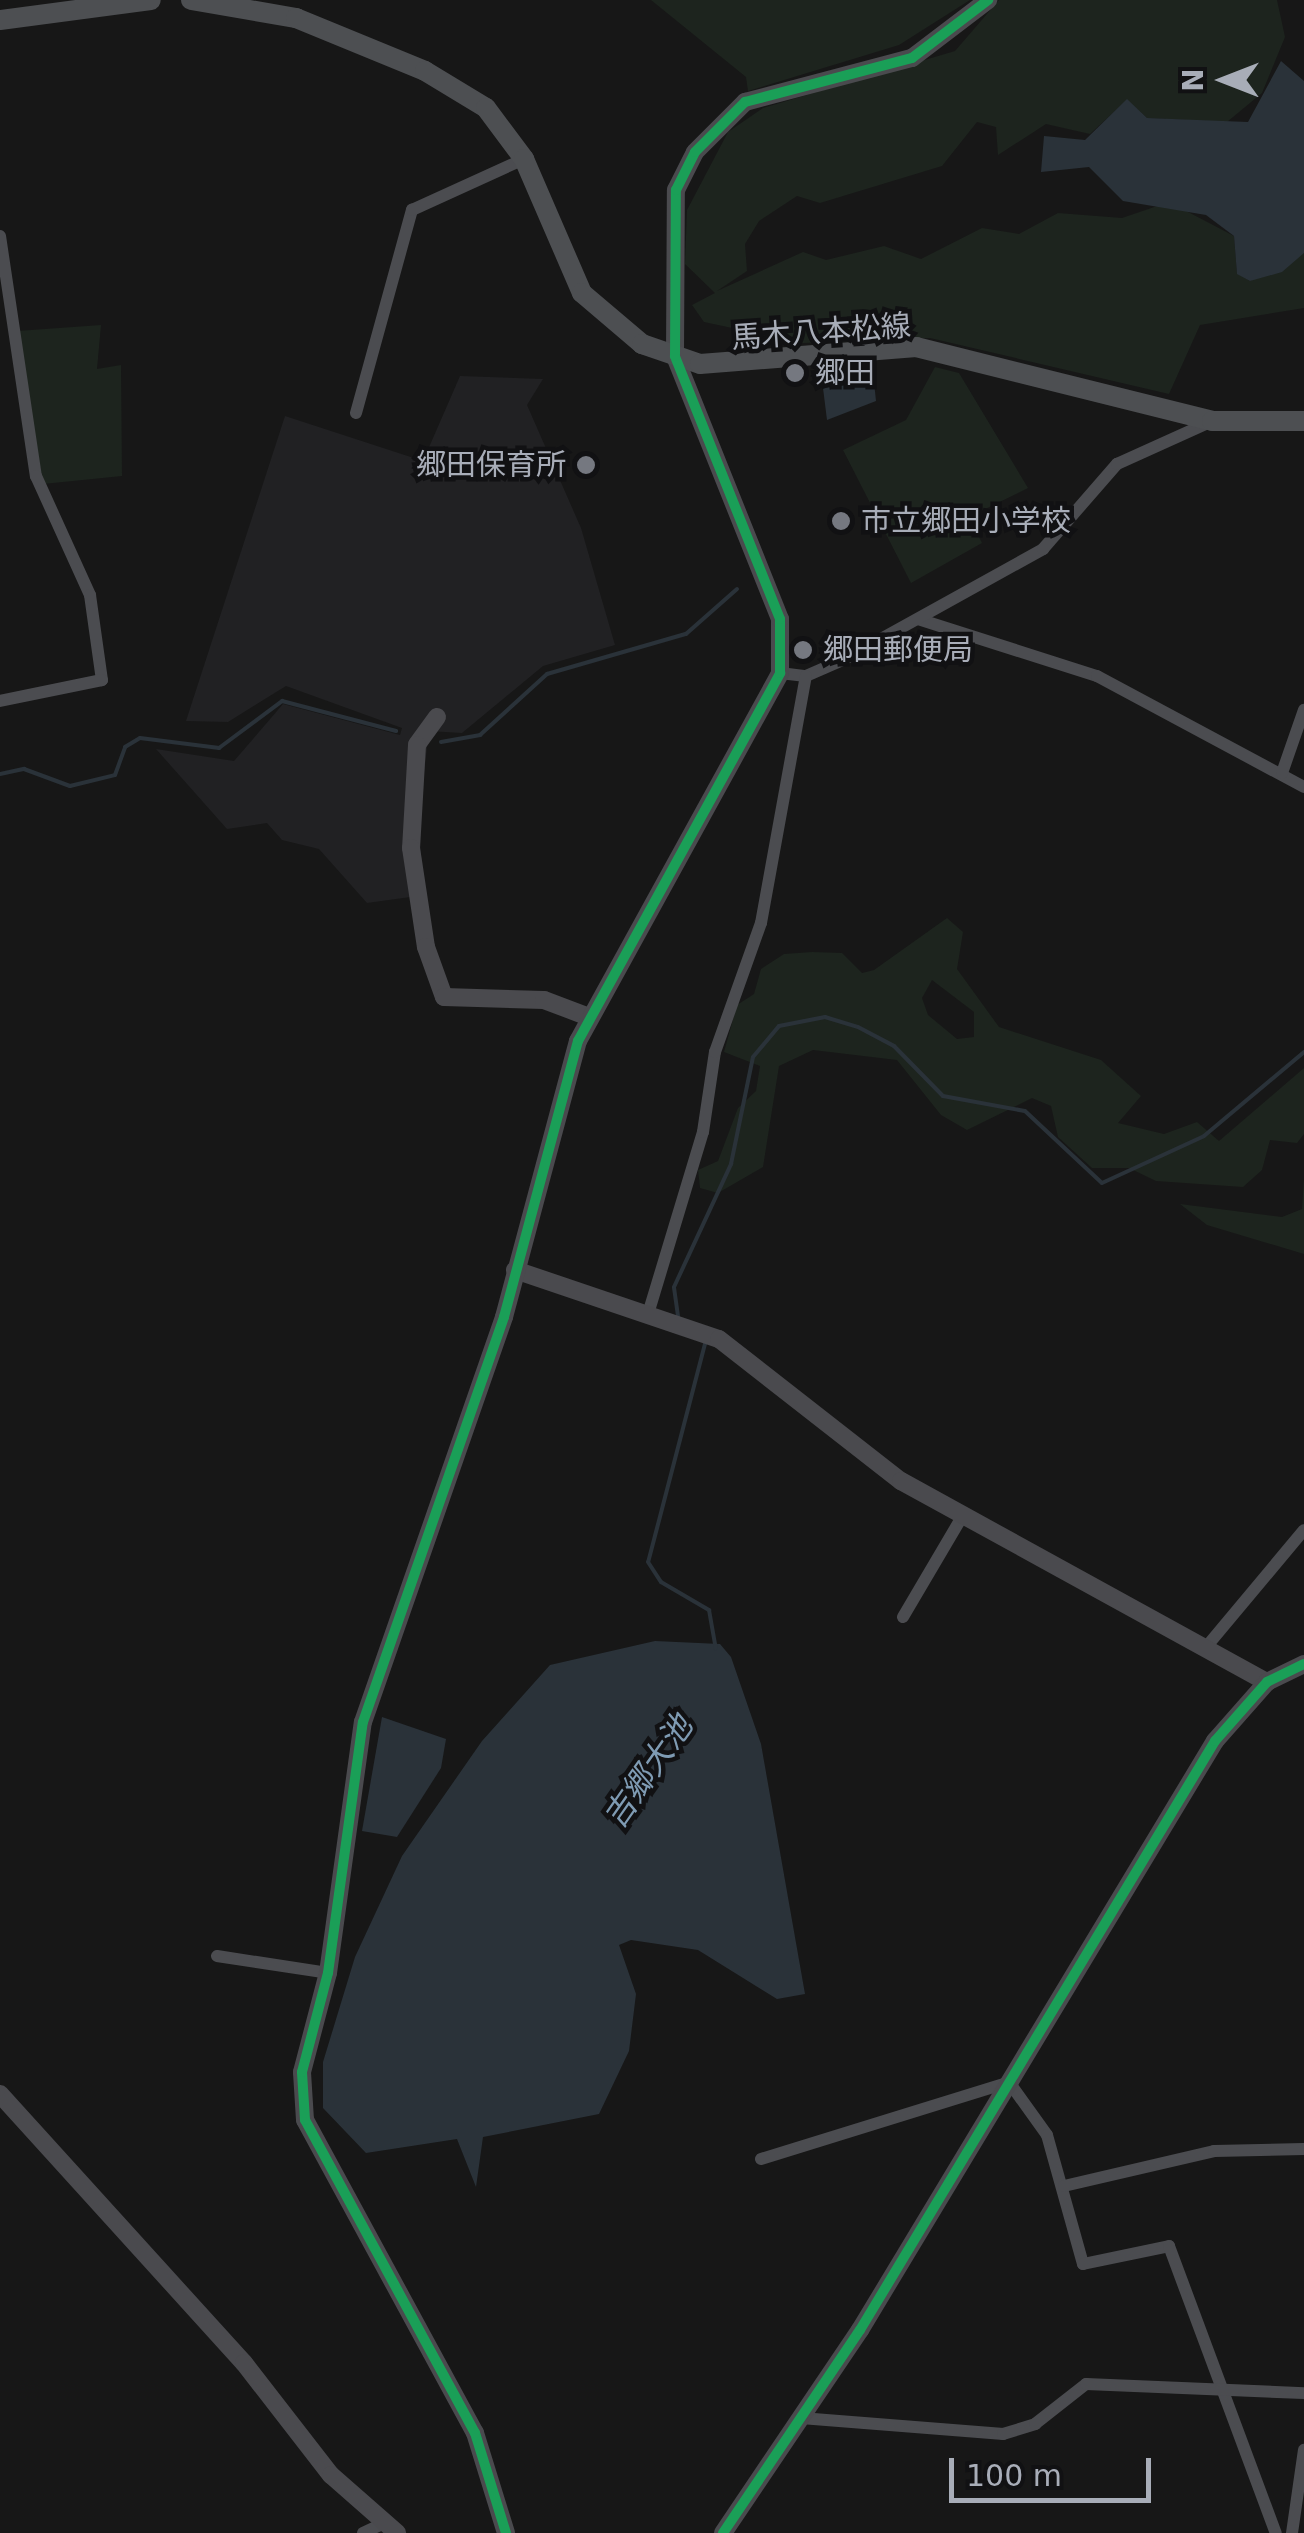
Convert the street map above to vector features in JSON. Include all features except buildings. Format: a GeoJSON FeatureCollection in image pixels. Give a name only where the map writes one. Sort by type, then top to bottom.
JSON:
{"type":"FeatureCollection","features":[{"type":"Feature","properties":{"kind":"main road"},"geometry":{"type":"LineString","coordinates":[[0,20],[151,0]]}},
{"type":"Feature","properties":{"kind":"main road","name":"馬木八本松線"},"geometry":{"type":"LineString","coordinates":[[192,0],[296,18],[425,71],[486,108],[524,159],[582,292],[610,324],[676,356],[779,362],[916,347],[1212,422],[1304,421]]}},
{"type":"Feature","properties":{"kind":"street"},"geometry":{"type":"LineString","coordinates":[[506,2533],[476,2433],[308,2131],[302,2072],[328,1974],[372,1688],[516,1270],[590,1017],[780,673],[780,618],[676,356],[676,190],[720,122],[774,90],[912,58],[988,0]]}},
{"type":"Feature","properties":{"kind":"street"},"geometry":{"type":"LineString","coordinates":[[356,413],[412,210],[524,159]]}},
{"type":"Feature","properties":{"kind":"street"},"geometry":{"type":"LineString","coordinates":[[0,236],[2,273],[36,476],[90,595],[102,680],[0,701]]}},
{"type":"Feature","properties":{"kind":"street"},"geometry":{"type":"LineString","coordinates":[[780,673],[806,676],[1043,549],[1117,464],[1212,422]]}},
{"type":"Feature","properties":{"kind":"street"},"geometry":{"type":"LineString","coordinates":[[918,619],[1097,676],[1282,772],[1304,788]]}},
{"type":"Feature","properties":{"kind":"street"},"geometry":{"type":"LineString","coordinates":[[648,1314],[703,1132],[715,1052],[761,922],[806,676]]}},
{"type":"Feature","properties":{"kind":"street"},"geometry":{"type":"LineString","coordinates":[[1282,772],[1304,710]]}},
{"type":"Feature","properties":{"kind":"street"},"geometry":{"type":"LineString","coordinates":[[437,717],[417,745],[410,848],[426,947],[444,997],[544,1000],[590,1017]]}},
{"type":"Feature","properties":{"kind":"street"},"geometry":{"type":"LineString","coordinates":[[516,1270],[719,1340],[901,1482],[1267,1682]]}},
{"type":"Feature","properties":{"kind":"street"},"geometry":{"type":"LineString","coordinates":[[903,1617],[962,1517]]}},
{"type":"Feature","properties":{"kind":"street"},"geometry":{"type":"LineString","coordinates":[[1207,1646],[1304,1530]]}},
{"type":"Feature","properties":{"kind":"street"},"geometry":{"type":"LineString","coordinates":[[723,2533],[801,2418],[1215,1741],[1267,1682],[1304,1664]]}},
{"type":"Feature","properties":{"kind":"street"},"geometry":{"type":"LineString","coordinates":[[218,1956],[328,1974]]}},
{"type":"Feature","properties":{"kind":"street"},"geometry":{"type":"LineString","coordinates":[[761,2159],[1009,2082]]}},
{"type":"Feature","properties":{"kind":"street"},"geometry":{"type":"LineString","coordinates":[[1009,2082],[1047,2135],[1083,2264],[1170,2246],[1218,2387],[1276,2533]]}},
{"type":"Feature","properties":{"kind":"street"},"geometry":{"type":"LineString","coordinates":[[0,2094],[244,2363],[332,2475],[390,2528]]}},
{"type":"Feature","properties":{"kind":"street"},"geometry":{"type":"LineString","coordinates":[[1064,2186],[1214,2151],[1304,2149]]}},
{"type":"Feature","properties":{"kind":"street"},"geometry":{"type":"LineString","coordinates":[[801,2418],[1003,2434],[1035,2424],[1086,2384],[1304,2393]]}},
{"type":"Feature","properties":{"kind":"street"},"geometry":{"type":"LineString","coordinates":[[1292,2533],[1304,2450]]}},
{"type":"Feature","properties":{"kind":"street"},"geometry":{"type":"LineString","coordinates":[[363,2533],[390,2528]]}},
{"type":"Feature","properties":{"kind":"shaded area"},"geometry":{"type":"Polygon","coordinates":[[[651,0],[970,0],[899,45],[748,91],[746,77],[651,0]]]}},
{"type":"Feature","properties":{"kind":"shaded area"},"geometry":{"type":"Polygon","coordinates":[[[999,0],[1277,0],[1285,37],[1262,93],[1227,122],[1147,118],[1127,100],[1090,134],[1046,124],[998,155],[996,127],[977,122],[942,166],[820,203],[797,196],[759,221],[745,244],[747,271],[717,291],[803,252],[826,260],[884,246],[921,259],[982,228],[1019,234],[1058,213],[1122,218],[1169,202],[1234,236],[1237,273],[1250,281],[1304,253],[1304,308],[1200,325],[1169,394],[930,338],[803,343],[704,322],[692,305],[715,293],[685,264],[687,210],[728,132],[763,108],[955,51],[999,0]]]}},
{"type":"Feature","properties":{"kind":"shaded area"},"geometry":{"type":"Polygon","coordinates":[[[101,325],[97,369],[121,365],[122,476],[43,484],[17,331],[101,325]]]}},
{"type":"Feature","properties":{"kind":"shaded area"},"geometry":{"type":"Polygon","coordinates":[[[935,367],[959,373],[1028,488],[969,517],[982,543],[911,583],[843,450],[906,420],[935,367]]]}},
{"type":"Feature","properties":{"kind":"shaded area"},"geometry":{"type":"Polygon","coordinates":[[[460,376],[543,379],[527,405],[581,528],[615,645],[543,666],[462,733],[429,731],[418,825],[425,895],[367,903],[319,849],[282,840],[267,823],[227,829],[156,749],[234,761],[283,704],[400,735],[402,728],[286,686],[228,722],[186,721],[285,416],[423,461],[460,376]]]}},
{"type":"Feature","properties":{"kind":"shaded area"},"geometry":{"type":"Polygon","coordinates":[[[947,918],[963,932],[957,969],[999,1027],[1101,1060],[1141,1096],[1118,1123],[1164,1134],[1197,1122],[1219,1141],[1304,1068],[1304,1134],[1297,1143],[1270,1140],[1262,1170],[1243,1187],[1156,1181],[1129,1168],[1092,1168],[1058,1137],[1051,1106],[1032,1098],[967,1130],[941,1115],[897,1060],[813,1050],[779,1066],[763,1167],[718,1193],[700,1188],[698,1170],[718,1161],[738,1108],[756,1091],[760,1066],[724,1052],[737,1005],[754,994],[761,969],[784,954],[812,952],[842,953],[862,973],[874,970],[947,918]],[[932,980],[922,998],[928,1015],[957,1039],[974,1037],[974,1012],[932,980]]]}},
{"type":"Feature","properties":{"kind":"shaded area"},"geometry":{"type":"Polygon","coordinates":[[[1304,1178],[1304,1254],[1207,1225],[1180,1204],[1282,1217],[1302,1209],[1304,1178]]]}},
{"type":"Feature","properties":{"kind":"water"},"geometry":{"type":"Polygon","coordinates":[[[1281,61],[1304,81],[1304,253],[1282,272],[1250,281],[1237,274],[1234,236],[1206,215],[1123,201],[1089,167],[1041,172],[1044,136],[1085,140],[1127,99],[1147,118],[1248,122],[1281,61]]]}},
{"type":"Feature","properties":{"kind":"water"},"geometry":{"type":"Polygon","coordinates":[[[874,382],[876,401],[827,420],[823,388],[874,382]]]}},
{"type":"Feature","properties":{"kind":"water","name":"吉郷大池"},"geometry":{"type":"Polygon","coordinates":[[[655,1641],[720,1644],[731,1657],[761,1744],[805,1994],[777,1999],[698,1950],[631,1940],[619,1945],[636,1994],[629,2051],[599,2114],[483,2137],[476,2187],[457,2139],[366,2153],[323,2108],[323,2062],[355,1957],[402,1856],[482,1741],[550,1665],[655,1641]]]}},
{"type":"Feature","properties":{"kind":"water"},"geometry":{"type":"Polygon","coordinates":[[[382,1717],[446,1739],[441,1768],[397,1837],[362,1831],[382,1717]]]}},
{"type":"Feature","properties":{"kind":"waterway"},"geometry":{"type":"LineString","coordinates":[[441,742],[480,735],[547,674],[686,634],[737,589]]}},
{"type":"Feature","properties":{"kind":"waterway"},"geometry":{"type":"LineString","coordinates":[[0,774],[24,769],[70,786],[115,775],[125,747],[140,738],[219,748],[282,701],[396,731]]}},
{"type":"Feature","properties":{"kind":"waterway"},"geometry":{"type":"LineString","coordinates":[[678,1316],[674,1287],[731,1164],[753,1057],[779,1026],[825,1017],[858,1027],[894,1046],[943,1096],[1025,1111],[1102,1183],[1204,1136],[1304,1052]]}},
{"type":"Feature","properties":{"kind":"waterway"},"geometry":{"type":"LineString","coordinates":[[706,1340],[648,1562],[661,1582],[709,1610],[716,1648]]}},
{"type":"Feature","properties":{"kind":"cycle path"},"geometry":{"type":"LineString","coordinates":[[506,2533],[475,2433],[305,2120],[302,2072],[328,1973],[363,1722],[504,1317],[578,1041],[780,673],[780,619],[675,356],[676,190],[695,152],[745,102],[912,58],[988,0]]}},
{"type":"Feature","properties":{"kind":"cycle path"},"geometry":{"type":"LineString","coordinates":[[723,2533],[860,2330],[1215,1741],[1267,1682],[1304,1664]]}},
{"type":"Feature","properties":{"kind":"place","name":"郷田"},"geometry":{"type":"Point","coordinates":[795,373]}},
{"type":"Feature","properties":{"kind":"place","name":"郷田保育所"},"geometry":{"type":"Point","coordinates":[586,465]}},
{"type":"Feature","properties":{"kind":"place","name":"市立郷田小学校"},"geometry":{"type":"Point","coordinates":[841,521]}},
{"type":"Feature","properties":{"kind":"place","name":"郷田郵便局"},"geometry":{"type":"Point","coordinates":[803,650]}}]}
